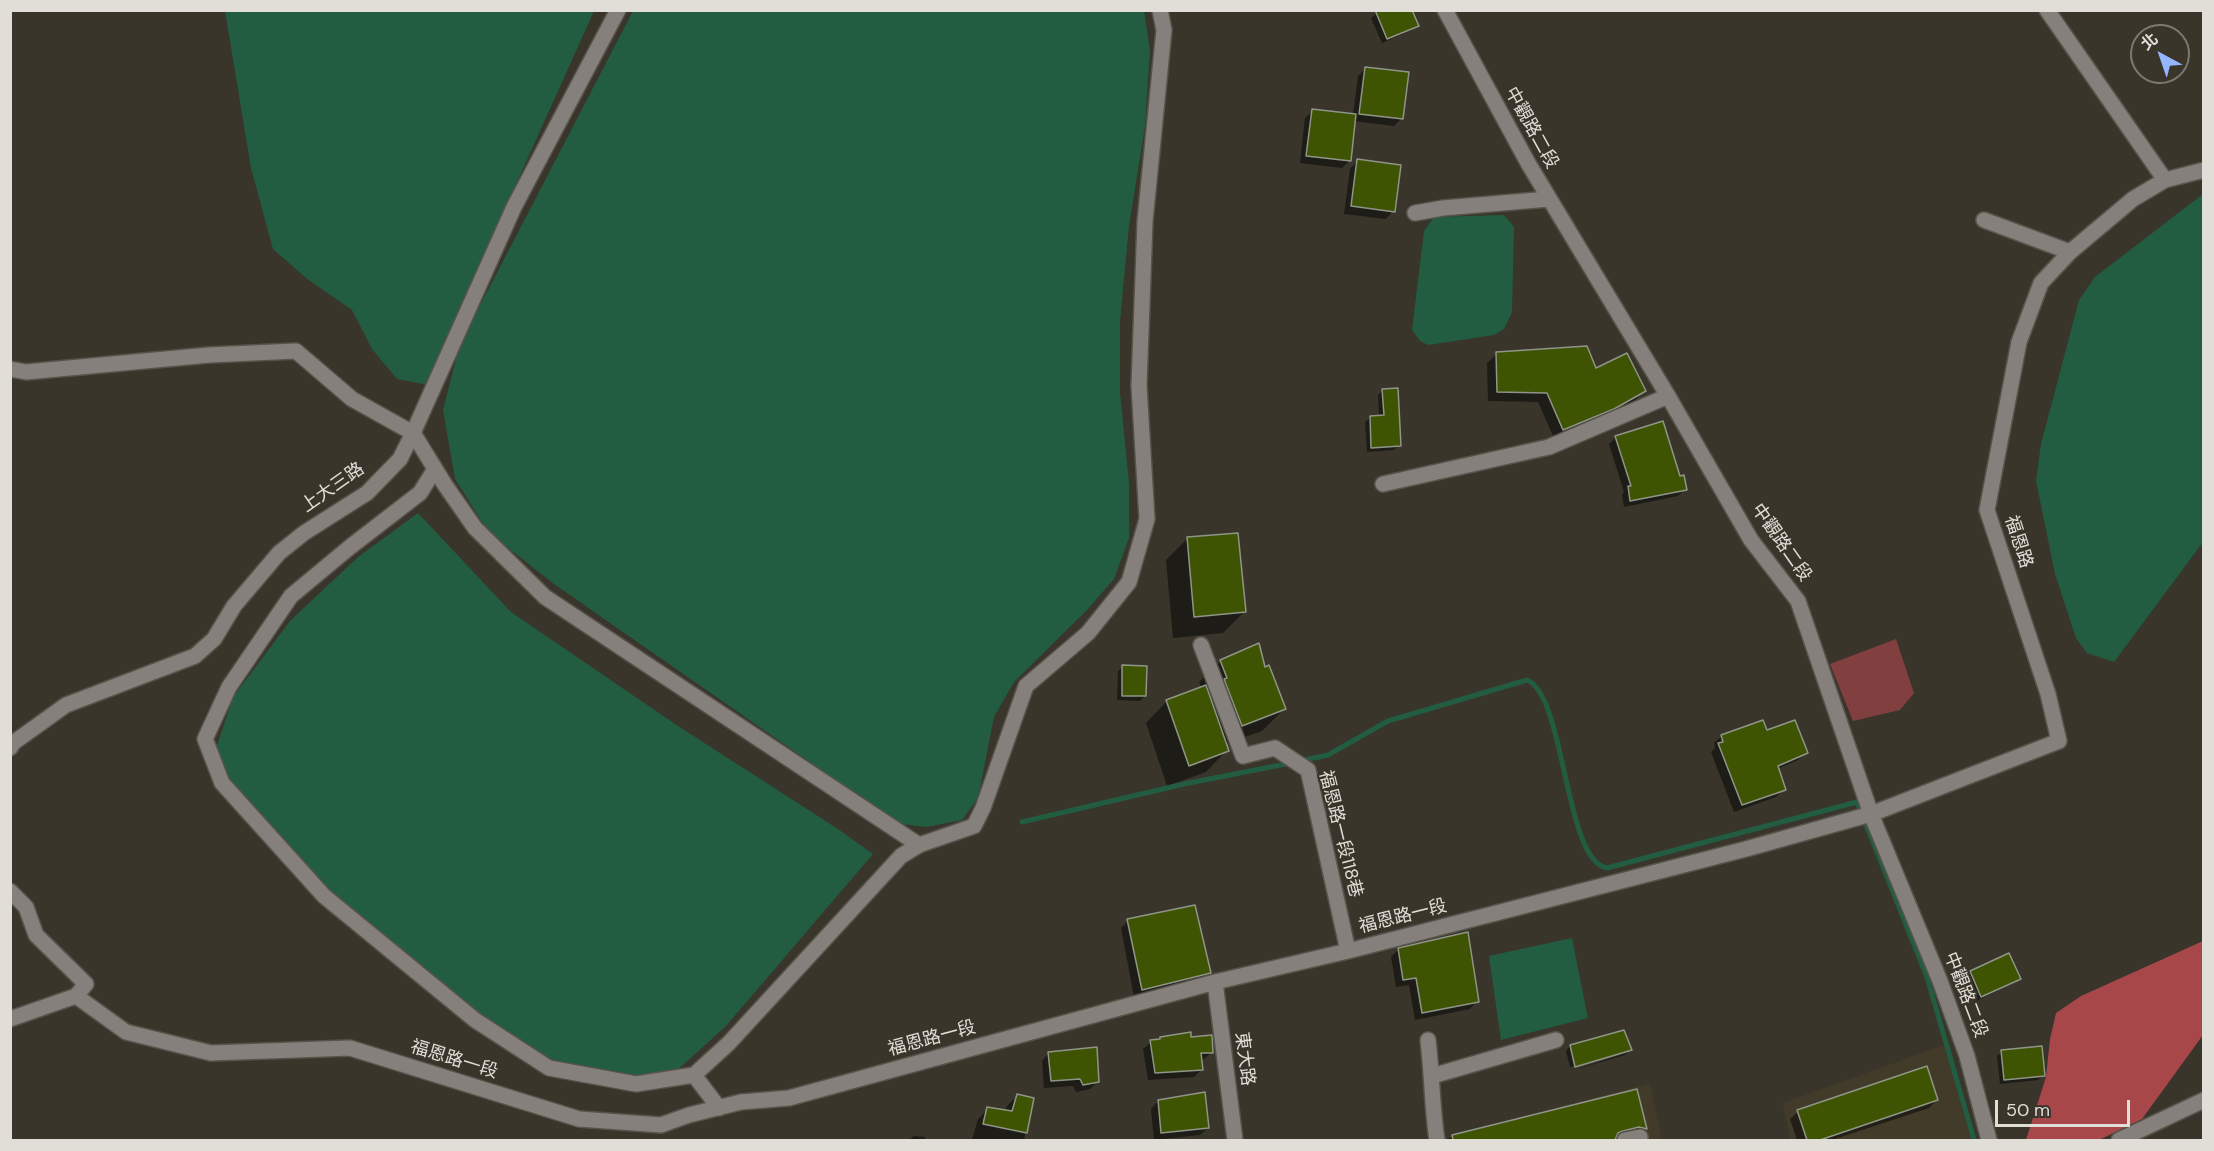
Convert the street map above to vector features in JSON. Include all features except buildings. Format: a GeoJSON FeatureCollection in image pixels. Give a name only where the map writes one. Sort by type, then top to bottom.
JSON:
{"type":"FeatureCollection","features":[{"type":"Feature","properties":{"kind":"street","name":"上大三路"},"geometry":{"type":"LineString","coordinates":[[10,748],[13,743],[66,705],[195,656],[214,639],[234,606],[279,553],[304,533],[367,493],[400,459],[514,207],[618,10]]}},
{"type":"Feature","properties":{"kind":"street"},"geometry":{"type":"LineString","coordinates":[[435,469],[420,494],[350,547],[291,596],[229,687],[205,739],[222,783],[324,896],[475,1020],[549,1068],[636,1084],[694,1075],[729,1043],[901,856],[919,845],[974,826],[983,808],[1026,686],[1088,633],[1129,582],[1147,519],[1139,386],[1145,221],[1164,30],[1160,10]]}},
{"type":"Feature","properties":{"kind":"street","name":"中觀路二段"},"geometry":{"type":"LineString","coordinates":[[1445,10],[1549,199],[1752,540],[1798,601],[1871,813],[1940,981],[1967,1056],[1989,1140]]}},
{"type":"Feature","properties":{"kind":"street"},"geometry":{"type":"LineString","coordinates":[[2048,10],[2165,180]]}},
{"type":"Feature","properties":{"kind":"street","name":"福恩路"},"geometry":{"type":"LineString","coordinates":[[1871,813],[2058,741],[2048,694],[1987,510],[2019,342],[2041,283],[2070,252],[2133,199],[2165,180],[2204,170]]}},
{"type":"Feature","properties":{"kind":"street"},"geometry":{"type":"LineString","coordinates":[[1415,213],[1443,208],[1549,199]]}},
{"type":"Feature","properties":{"kind":"street"},"geometry":{"type":"LineString","coordinates":[[1984,220],[2070,252]]}},
{"type":"Feature","properties":{"kind":"street"},"geometry":{"type":"LineString","coordinates":[[10,369],[26,372],[209,355],[296,351],[352,399],[413,433],[475,528],[545,597],[919,845]]}},
{"type":"Feature","properties":{"kind":"street"},"geometry":{"type":"LineString","coordinates":[[1383,484],[1549,447],[1668,396]]}},
{"type":"Feature","properties":{"kind":"street","name":"福恩路一段118巷"},"geometry":{"type":"LineString","coordinates":[[1201,645],[1243,756],[1275,748],[1308,770],[1348,951]]}},
{"type":"Feature","properties":{"kind":"street","name":"福恩路一段"},"geometry":{"type":"LineString","coordinates":[[76,996],[126,1032],[211,1053],[350,1048],[579,1119],[661,1125],[741,1102],[789,1098],[1215,982],[1348,951],[1734,852],[1871,813]]}},
{"type":"Feature","properties":{"kind":"street"},"geometry":{"type":"LineString","coordinates":[[10,891],[26,907],[36,935],[86,984],[76,996],[10,1019]]}},
{"type":"Feature","properties":{"kind":"street","name":"東大路"},"geometry":{"type":"LineString","coordinates":[[1215,982],[1235,1140]]}},
{"type":"Feature","properties":{"kind":"street"},"geometry":{"type":"LineString","coordinates":[[1428,1040],[1432,1076],[1431,1104],[1437,1140]]}},
{"type":"Feature","properties":{"kind":"street"},"geometry":{"type":"LineString","coordinates":[[1432,1076],[1556,1040]]}},
{"type":"Feature","properties":{"kind":"street"},"geometry":{"type":"LineString","coordinates":[[694,1075],[719,1108]]}},
{"type":"Feature","properties":{"kind":"street"},"geometry":{"type":"LineString","coordinates":[[2119,1140],[2204,1100]]}},
{"type":"Feature","properties":{"kind":"street"},"geometry":{"type":"LineString","coordinates":[[1625,1140],[1640,1137]]}},
{"type":"Feature","properties":{"kind":"shaded area"},"geometry":{"type":"Polygon","coordinates":[[[225,11],[594,11],[450,331],[429,385],[397,379],[372,349],[352,310],[306,278],[273,249],[251,168],[225,11]]]}},
{"type":"Feature","properties":{"kind":"shaded area"},"geometry":{"type":"Polygon","coordinates":[[[633,11],[1144,11],[1150,50],[1145,126],[1129,226],[1120,321],[1120,392],[1129,483],[1129,538],[1114,579],[1087,610],[1014,682],[994,717],[978,798],[962,820],[927,827],[899,824],[554,584],[489,533],[455,479],[443,410],[460,344],[633,11]]]}},
{"type":"Feature","properties":{"kind":"shaded area"},"geometry":{"type":"Polygon","coordinates":[[[2203,194],[2203,542],[2114,662],[2087,653],[2076,638],[2055,574],[2036,481],[2041,444],[2079,300],[2095,277],[2203,194]]]}},
{"type":"Feature","properties":{"kind":"shaded area"},"geometry":{"type":"Polygon","coordinates":[[[1504,215],[1514,227],[1512,312],[1504,329],[1494,335],[1428,345],[1420,341],[1412,330],[1424,231],[1434,217],[1504,215]]]}},
{"type":"Feature","properties":{"kind":"shaded area"},"geometry":{"type":"Polygon","coordinates":[[[418,513],[511,612],[678,726],[873,854],[726,1026],[674,1073],[629,1090],[564,1071],[504,1042],[347,915],[234,800],[214,755],[233,697],[290,621],[358,557],[418,513]]]}},
{"type":"Feature","properties":{"kind":"shaded area"},"geometry":{"type":"Polygon","coordinates":[[[1896,639],[1914,693],[1900,710],[1853,721],[1830,664],[1896,639]]]}},
{"type":"Feature","properties":{"kind":"shaded area"},"geometry":{"type":"Polygon","coordinates":[[[1572,938],[1588,1018],[1501,1040],[1489,956],[1572,938]]]}},
{"type":"Feature","properties":{"kind":"shaded area"},"geometry":{"type":"Polygon","coordinates":[[[2203,941],[2203,1035],[2142,1119],[2099,1140],[2026,1140],[2046,1077],[2050,1039],[2056,1013],[2081,996],[2203,941]]]}},
{"type":"Feature","properties":{"kind":"shaded area"},"geometry":{"type":"Polygon","coordinates":[[[1944,1045],[1971,1140],[1790,1140],[1783,1103],[1944,1045]]]}},
{"type":"Feature","properties":{"kind":"shaded area"},"geometry":{"type":"Polygon","coordinates":[[[1650,1083],[1662,1140],[1443,1140],[1443,1138],[1650,1083]]]}},
{"type":"Feature","properties":{"kind":"waterway"},"geometry":{"type":"LineString","coordinates":[[1300,761],[1328,755],[1388,721],[1527,680],[1540,692],[1550,715],[1582,838],[1593,859],[1607,868],[1857,802],[1927,977],[1974,1140]]}},
{"type":"Feature","properties":{"kind":"waterway"},"geometry":{"type":"LineString","coordinates":[[1022,822],[1184,784],[1291,763]]}}]}
